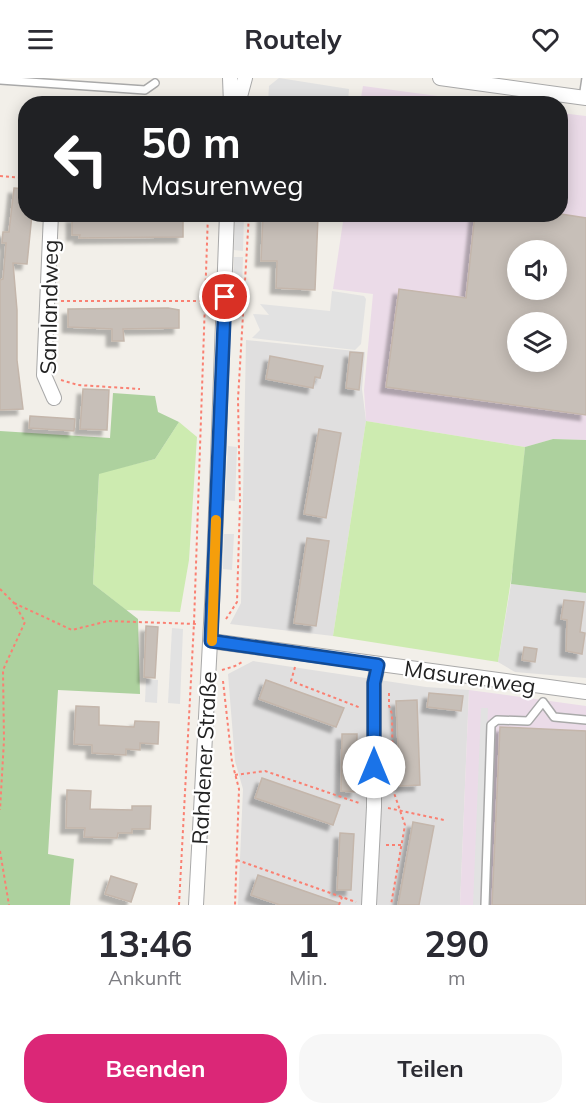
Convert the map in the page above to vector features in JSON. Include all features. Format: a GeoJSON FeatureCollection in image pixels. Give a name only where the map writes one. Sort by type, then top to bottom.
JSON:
{"type":"FeatureCollection","features":[{"type":"Feature","properties":{"kind":"street"},"geometry":{"type":"LineString","coordinates":[[230,78],[231,96]]}},
{"type":"Feature","properties":{"kind":"street"},"geometry":{"type":"LineString","coordinates":[[240,96],[245,78]]}},
{"type":"Feature","properties":{"kind":"street"},"geometry":{"type":"LineString","coordinates":[[440,78],[585,98]]}},
{"type":"Feature","properties":{"kind":"street","name":"Samlandweg"},"geometry":{"type":"LineString","coordinates":[[51,222],[44,375],[54,399]]}},
{"type":"Feature","properties":{"kind":"street","name":"Rahdener Straße"},"geometry":{"type":"LineString","coordinates":[[196,905],[216,642],[212,625],[227,222]]}},
{"type":"Feature","properties":{"kind":"street","name":"Masurenweg"},"geometry":{"type":"LineString","coordinates":[[216,642],[586,692]]}},
{"type":"Feature","properties":{"kind":"street"},"geometry":{"type":"LineString","coordinates":[[364,904],[374,807],[374,683],[378,665]]}},
{"type":"Feature","properties":{"kind":"lane"},"geometry":{"type":"LineString","coordinates":[[585,98],[586,78]]}},
{"type":"Feature","properties":{"kind":"lane"},"geometry":{"type":"LineString","coordinates":[[0,81],[146,90],[155,83]]}},
{"type":"Feature","properties":{"kind":"lane"},"geometry":{"type":"LineString","coordinates":[[485,905],[491,725],[497,720],[528,721],[543,702],[545,687]]}},
{"type":"Feature","properties":{"kind":"lane"},"geometry":{"type":"LineString","coordinates":[[543,702],[554,717],[586,720]]}},
{"type":"Feature","properties":{"kind":"path"},"geometry":{"type":"LineString","coordinates":[[0,176],[18,177]]}},
{"type":"Feature","properties":{"kind":"path"},"geometry":{"type":"LineString","coordinates":[[178,905],[194,623],[208,222]]}},
{"type":"Feature","properties":{"kind":"path"},"geometry":{"type":"LineString","coordinates":[[14,603],[72,630],[108,621],[131,624],[212,625],[224,623],[237,602],[240,502],[238,404],[249,222]]}},
{"type":"Feature","properties":{"kind":"path"},"geometry":{"type":"LineString","coordinates":[[46,302],[225,301]]}},
{"type":"Feature","properties":{"kind":"path"},"geometry":{"type":"LineString","coordinates":[[44,375],[78,385],[140,389]]}},
{"type":"Feature","properties":{"kind":"path"},"geometry":{"type":"LineString","coordinates":[[0,589],[14,603],[25,622],[3,670],[4,740],[0,810]]}},
{"type":"Feature","properties":{"kind":"path"},"geometry":{"type":"LineString","coordinates":[[166,628],[167,623]]}},
{"type":"Feature","properties":{"kind":"path"},"geometry":{"type":"LineString","coordinates":[[216,642],[239,789],[235,905]]}},
{"type":"Feature","properties":{"kind":"path"},"geometry":{"type":"LineString","coordinates":[[297,661],[291,681],[359,708],[374,708]]}},
{"type":"Feature","properties":{"kind":"path"},"geometry":{"type":"LineString","coordinates":[[387,689],[392,714],[393,790],[405,825],[391,905]]}},
{"type":"Feature","properties":{"kind":"path"},"geometry":{"type":"LineString","coordinates":[[236,775],[265,771],[374,807],[401,810],[444,820]]}},
{"type":"Feature","properties":{"kind":"path"},"geometry":{"type":"LineString","coordinates":[[0,851],[9,905]]}},
{"type":"Feature","properties":{"kind":"path"},"geometry":{"type":"LineString","coordinates":[[237,860],[364,904]]}},
{"type":"Feature","properties":{"kind":"path"},"geometry":{"type":"LineString","coordinates":[[339,905],[342,897]]}},
{"type":"Feature","properties":{"kind":"shaded area"},"geometry":{"type":"Polygon","coordinates":[[[279,78],[349,89],[348,96],[268,96],[269,86],[279,78]]]}},
{"type":"Feature","properties":{"kind":"shaded area"},"geometry":{"type":"Polygon","coordinates":[[[363,86],[438,96],[361,96],[363,86]]]}},
{"type":"Feature","properties":{"kind":"shaded area"},"geometry":{"type":"Polygon","coordinates":[[[568,114],[586,116],[586,440],[553,439],[525,447],[366,421],[364,390],[373,294],[333,289],[343,222],[568,222],[568,114]]]}},
{"type":"Feature","properties":{"kind":"shaded area"},"geometry":{"type":"Polygon","coordinates":[[[235,222],[244,222],[243,251],[234,250],[235,222]]]}},
{"type":"Feature","properties":{"kind":"shaded area"},"geometry":{"type":"Polygon","coordinates":[[[234,257],[243,257],[242,288],[233,287],[234,257]]]}},
{"type":"Feature","properties":{"kind":"shaded area"},"geometry":{"type":"Polygon","coordinates":[[[332,291],[364,296],[366,299],[361,344],[355,350],[252,338],[260,330],[253,314],[269,315],[260,304],[330,311],[332,291]]]}},
{"type":"Feature","properties":{"kind":"shaded area"},"geometry":{"type":"Polygon","coordinates":[[[246,340],[365,352],[362,389],[366,421],[333,636],[230,624],[241,603],[246,340]]]}},
{"type":"Feature","properties":{"kind":"shaded area"},"geometry":{"type":"Polygon","coordinates":[[[228,446],[237,447],[235,501],[225,500],[228,446]]]}},
{"type":"Feature","properties":{"kind":"shaded area"},"geometry":{"type":"Polygon","coordinates":[[[224,534],[234,534],[232,570],[223,569],[224,534]]]}},
{"type":"Feature","properties":{"kind":"shaded area"},"geometry":{"type":"Polygon","coordinates":[[[511,584],[586,593],[586,678],[515,672],[498,662],[511,584]]]}},
{"type":"Feature","properties":{"kind":"shaded area"},"geometry":{"type":"Polygon","coordinates":[[[172,628],[183,629],[180,704],[168,703],[172,628]]]}},
{"type":"Feature","properties":{"kind":"shaded area"},"geometry":{"type":"Polygon","coordinates":[[[253,661],[426,687],[469,690],[460,905],[238,905],[243,789],[235,761],[228,674],[253,661]]]}},
{"type":"Feature","properties":{"kind":"shaded area"},"geometry":{"type":"Polygon","coordinates":[[[146,679],[158,680],[157,703],[145,702],[146,679]]]}},
{"type":"Feature","properties":{"kind":"shaded area"},"geometry":{"type":"Polygon","coordinates":[[[469,690],[586,706],[586,905],[460,905],[469,690]]]}},
{"type":"Feature","properties":{"kind":"shaded area"},"geometry":{"type":"Polygon","coordinates":[[[481,708],[488,708],[480,905],[473,905],[481,708]]]}},
{"type":"Feature","properties":{"kind":"green space"},"geometry":{"type":"Polygon","coordinates":[[[113,393],[155,396],[158,412],[179,422],[155,459],[99,474],[93,584],[138,619],[140,694],[58,690],[48,854],[74,859],[70,905],[0,905],[0,431],[110,438],[113,393]]]}},
{"type":"Feature","properties":{"kind":"green space"},"geometry":{"type":"Polygon","coordinates":[[[366,421],[525,447],[517,542],[498,662],[333,636],[366,421]]]}},
{"type":"Feature","properties":{"kind":"green space"},"geometry":{"type":"Polygon","coordinates":[[[179,422],[197,437],[189,560],[180,612],[126,610],[93,584],[99,473],[155,459],[179,422]]]}},
{"type":"Feature","properties":{"kind":"green space"},"geometry":{"type":"Polygon","coordinates":[[[553,439],[586,440],[586,593],[511,584],[525,447],[553,439]]]}},
{"type":"Feature","properties":{"kind":"building"},"geometry":{"type":"Polygon","coordinates":[[[14,188],[18,188],[18,222],[31,222],[27,264],[13,263],[17,310],[17,360],[23,409],[0,410],[0,280],[3,279],[6,243],[2,243],[3,232],[9,232],[14,188]]]}},
{"type":"Feature","properties":{"kind":"building"},"geometry":{"type":"Polygon","coordinates":[[[568,215],[586,218],[586,415],[386,387],[399,289],[466,298],[474,222],[568,222],[568,215]]]}},
{"type":"Feature","properties":{"kind":"building"},"geometry":{"type":"Polygon","coordinates":[[[72,222],[183,222],[183,237],[79,238],[80,235],[72,235],[72,222]]]}},
{"type":"Feature","properties":{"kind":"building"},"geometry":{"type":"Polygon","coordinates":[[[263,222],[318,222],[315,290],[276,288],[277,261],[261,261],[263,222]]]}},
{"type":"Feature","properties":{"kind":"building"},"geometry":{"type":"Polygon","coordinates":[[[168,308],[179,310],[179,328],[123,329],[124,341],[112,341],[112,329],[68,327],[68,309],[168,308]]]}},
{"type":"Feature","properties":{"kind":"building"},"geometry":{"type":"Polygon","coordinates":[[[350,352],[363,353],[359,390],[346,388],[350,352]]]}},
{"type":"Feature","properties":{"kind":"building"},"geometry":{"type":"Polygon","coordinates":[[[270,356],[323,366],[320,378],[315,377],[313,388],[266,379],[270,356]]]}},
{"type":"Feature","properties":{"kind":"building"},"geometry":{"type":"Polygon","coordinates":[[[83,389],[109,390],[107,430],[80,429],[83,389]]]}},
{"type":"Feature","properties":{"kind":"building"},"geometry":{"type":"Polygon","coordinates":[[[30,416],[75,419],[74,431],[29,428],[30,416]]]}},
{"type":"Feature","properties":{"kind":"building"},"geometry":{"type":"Polygon","coordinates":[[[319,429],[341,433],[326,518],[304,514],[319,429]]]}},
{"type":"Feature","properties":{"kind":"building"},"geometry":{"type":"Polygon","coordinates":[[[307,538],[329,541],[316,626],[294,623],[307,538]]]}},
{"type":"Feature","properties":{"kind":"building"},"geometry":{"type":"Polygon","coordinates":[[[564,600],[584,602],[580,632],[585,633],[582,654],[566,651],[567,620],[561,619],[564,600]]]}},
{"type":"Feature","properties":{"kind":"building"},"geometry":{"type":"Polygon","coordinates":[[[146,626],[158,627],[155,678],[144,677],[146,626]]]}},
{"type":"Feature","properties":{"kind":"building"},"geometry":{"type":"Polygon","coordinates":[[[524,647],[537,649],[535,662],[522,660],[524,647]]]}},
{"type":"Feature","properties":{"kind":"building"},"geometry":{"type":"Polygon","coordinates":[[[266,680],[344,708],[336,727],[259,699],[266,680]]]}},
{"type":"Feature","properties":{"kind":"building"},"geometry":{"type":"Polygon","coordinates":[[[429,693],[463,696],[461,711],[427,707],[429,693]]]}},
{"type":"Feature","properties":{"kind":"building"},"geometry":{"type":"Polygon","coordinates":[[[417,700],[420,785],[400,786],[396,701],[417,700]]]}},
{"type":"Feature","properties":{"kind":"building"},"geometry":{"type":"Polygon","coordinates":[[[76,706],[99,707],[99,725],[134,727],[135,721],[159,722],[158,744],[140,743],[140,750],[126,749],[126,755],[92,753],[92,745],[74,744],[76,706]]]}},
{"type":"Feature","properties":{"kind":"building"},"geometry":{"type":"Polygon","coordinates":[[[500,727],[586,731],[586,905],[492,905],[500,727]]]}},
{"type":"Feature","properties":{"kind":"building"},"geometry":{"type":"Polygon","coordinates":[[[342,734],[357,734],[356,792],[341,791],[342,734]]]}},
{"type":"Feature","properties":{"kind":"building"},"geometry":{"type":"Polygon","coordinates":[[[262,778],[340,805],[333,825],[255,798],[262,778]]]}},
{"type":"Feature","properties":{"kind":"building"},"geometry":{"type":"Polygon","coordinates":[[[67,790],[91,791],[90,809],[132,810],[132,806],[151,806],[150,829],[132,829],[132,833],[118,833],[117,838],[84,837],[85,828],[66,828],[67,790]]]}},
{"type":"Feature","properties":{"kind":"building"},"geometry":{"type":"Polygon","coordinates":[[[413,822],[434,826],[419,905],[398,905],[413,822]]]}},
{"type":"Feature","properties":{"kind":"building"},"geometry":{"type":"Polygon","coordinates":[[[340,833],[354,834],[351,890],[337,890],[340,833]]]}},
{"type":"Feature","properties":{"kind":"building"},"geometry":{"type":"Polygon","coordinates":[[[258,875],[339,903],[339,905],[280,905],[251,895],[258,875]]]}},
{"type":"Feature","properties":{"kind":"building"},"geometry":{"type":"Polygon","coordinates":[[[111,876],[137,884],[131,902],[105,894],[111,876]]]}},
{"type":"Feature","properties":{"kind":"slow traffic"},"geometry":{"type":"LineString","coordinates":[[212,641],[216,520]]}},
{"type":"Feature","properties":{"kind":"route"},"geometry":{"type":"LineString","coordinates":[[225,297],[211,641],[378,665],[374,683],[374,767]]}}]}
